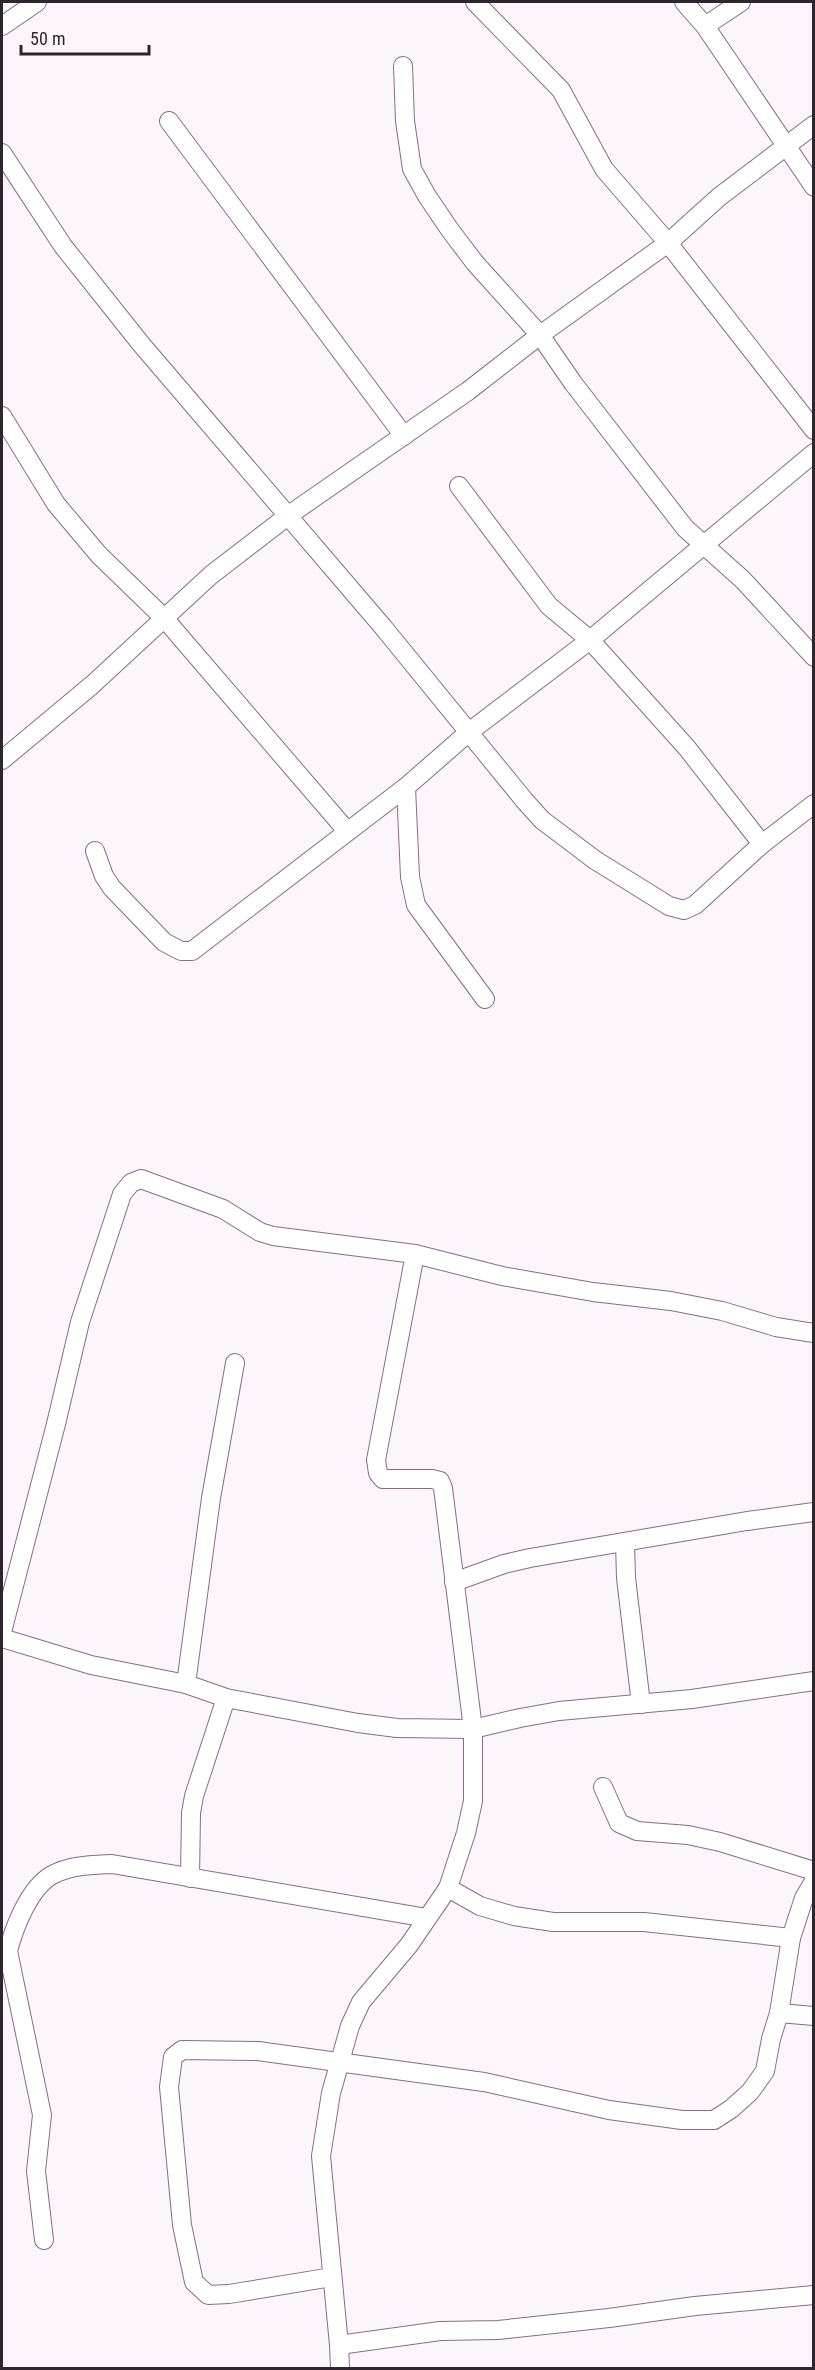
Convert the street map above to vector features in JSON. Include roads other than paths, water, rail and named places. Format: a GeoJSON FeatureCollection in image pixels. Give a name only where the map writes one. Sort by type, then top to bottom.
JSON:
{"type":"FeatureCollection","features":[{"type":"Feature","properties":{"kind":"street"},"geometry":{"type":"LineString","coordinates":[[2,26],[37,2]]}},
{"type":"Feature","properties":{"kind":"street"},"geometry":{"type":"LineString","coordinates":[[475,2],[561,90],[604,169],[668,243],[813,430]]}},
{"type":"Feature","properties":{"kind":"street"},"geometry":{"type":"LineString","coordinates":[[684,2],[705,26],[788,146],[813,187]]}},
{"type":"Feature","properties":{"kind":"street"},"geometry":{"type":"LineString","coordinates":[[705,26],[741,2]]}},
{"type":"Feature","properties":{"kind":"street"},"geometry":{"type":"LineString","coordinates":[[403,66],[405,121],[412,169],[427,196],[469,255],[540,334],[573,383],[669,509],[702,546],[743,580],[813,657]]}},
{"type":"Feature","properties":{"kind":"street"},"geometry":{"type":"LineString","coordinates":[[169,121],[404,436]]}},
{"type":"Feature","properties":{"kind":"street"},"geometry":{"type":"LineString","coordinates":[[2,760],[92,684],[211,575],[289,515],[468,391],[540,334],[668,243],[719,197],[788,146],[813,124]]}},
{"type":"Feature","properties":{"kind":"street"},"geometry":{"type":"LineString","coordinates":[[2,153],[63,246],[128,327],[289,515],[542,820],[595,860],[669,906],[684,910],[695,905],[762,844],[813,804]]}},
{"type":"Feature","properties":{"kind":"street"},"geometry":{"type":"LineString","coordinates":[[2,416],[56,504],[99,555],[164,618],[347,831]]}},
{"type":"Feature","properties":{"kind":"street"},"geometry":{"type":"LineString","coordinates":[[95,851],[104,876],[112,888],[164,942],[181,951],[192,951],[406,787],[469,732],[590,640],[813,453]]}},
{"type":"Feature","properties":{"kind":"street"},"geometry":{"type":"LineString","coordinates":[[459,486],[549,606],[590,640],[687,748],[762,844]]}},
{"type":"Feature","properties":{"kind":"street"},"geometry":{"type":"LineString","coordinates":[[406,787],[410,877],[416,905],[485,999]]}},
{"type":"Feature","properties":{"kind":"street"},"geometry":{"type":"LineString","coordinates":[[2,1632],[80,1322],[122,1194],[131,1183],[141,1179],[223,1209],[260,1232],[273,1236],[415,1254],[502,1276],[593,1292],[671,1301],[722,1311],[776,1327],[813,1333]]}},
{"type":"Feature","properties":{"kind":"street"},"geometry":{"type":"LineString","coordinates":[[340,2368],[321,2156],[324,2126],[338,2061],[361,2002],[409,1946],[448,1888],[466,1833],[473,1801],[473,1729],[443,1488],[440,1481],[432,1479],[383,1479],[378,1473],[376,1460],[415,1254]]}},
{"type":"Feature","properties":{"kind":"street"},"geometry":{"type":"LineString","coordinates":[[186,1684],[211,1498],[235,1363]]}},
{"type":"Feature","properties":{"kind":"street"},"geometry":{"type":"LineString","coordinates":[[454,1582],[521,1560],[747,1521],[813,1512]]}},
{"type":"Feature","properties":{"kind":"street"},"geometry":{"type":"LineString","coordinates":[[625,1543],[626,1578],[641,1704]]}},
{"type":"Feature","properties":{"kind":"street"},"geometry":{"type":"LineString","coordinates":[[2,1638],[91,1665],[186,1684],[226,1698],[396,1728],[473,1729],[559,1711],[756,1691],[813,1681]]}},
{"type":"Feature","properties":{"kind":"street"},"geometry":{"type":"LineString","coordinates":[[190,1878],[191,1813],[194,1796],[226,1698]]}},
{"type":"Feature","properties":{"kind":"street"},"geometry":{"type":"LineString","coordinates":[[603,1787],[619,1823],[637,1831],[688,1835],[720,1842],[813,1871]]}},
{"type":"Feature","properties":{"kind":"street"},"geometry":{"type":"LineString","coordinates":[[44,2240],[36,2171],[42,2115],[8,1952],[13,1931],[35,1890],[52,1875],[77,1866],[112,1864],[427,1918]]}},
{"type":"Feature","properties":{"kind":"street"},"geometry":{"type":"LineString","coordinates":[[332,2277],[230,2294],[208,2295],[194,2282],[182,2225],[168,2087],[173,2057],[182,2050],[258,2051],[484,2082],[609,2110],[682,2120],[714,2120],[750,2092],[765,2071],[779,2013],[791,1938],[804,1898],[813,1881]]}},
{"type":"Feature","properties":{"kind":"street"},"geometry":{"type":"LineString","coordinates":[[448,1888],[480,1906],[514,1916],[553,1922],[644,1922],[791,1938]]}},
{"type":"Feature","properties":{"kind":"street"},"geometry":{"type":"LineString","coordinates":[[779,2013],[813,2016]]}},
{"type":"Feature","properties":{"kind":"street"},"geometry":{"type":"LineString","coordinates":[[339,2345],[440,2331],[498,2330],[695,2306],[813,2295]]}}]}
